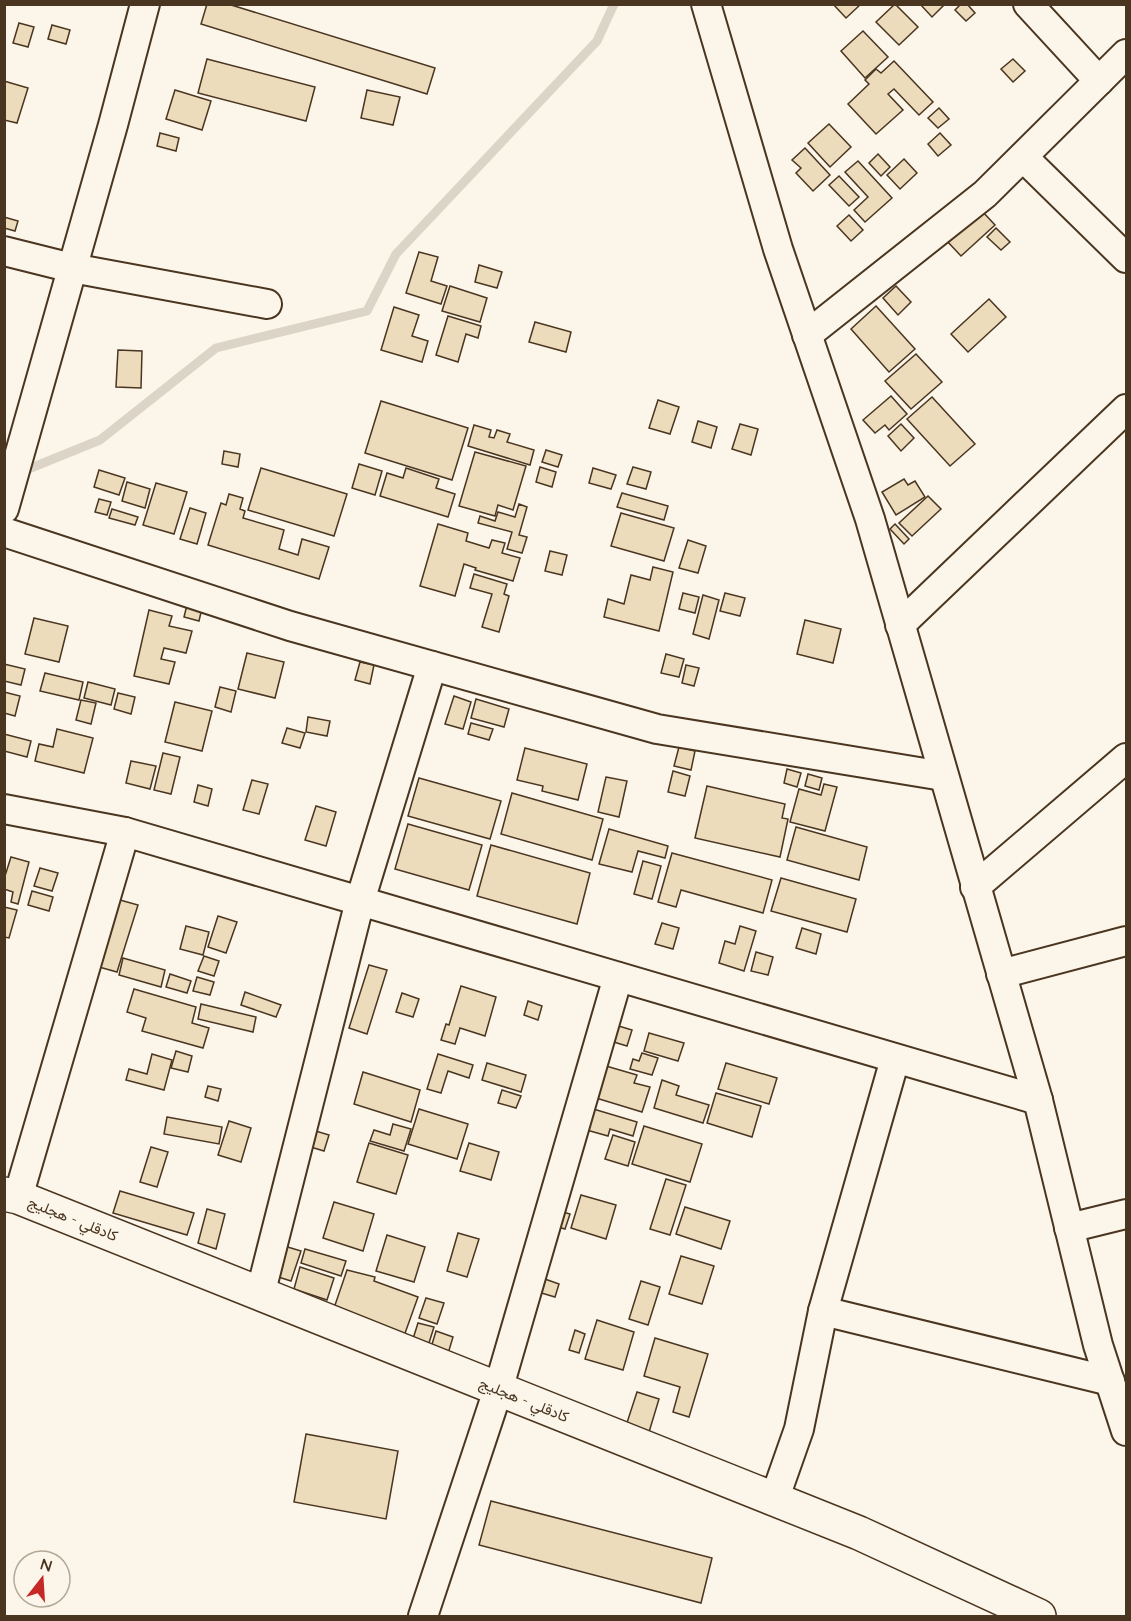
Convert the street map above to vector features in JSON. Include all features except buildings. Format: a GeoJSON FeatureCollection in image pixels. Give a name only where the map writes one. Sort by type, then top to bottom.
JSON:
{"type":"FeatureCollection","features":[{"type":"Feature","properties":{"kind":"street"},"geometry":{"type":"LineString","coordinates":[[4,509],[144,4]]}},
{"type":"Feature","properties":{"kind":"street"},"geometry":{"type":"LineString","coordinates":[[706,4],[778,249],[870,519],[1038,1101],[1098,1345],[1126,1431]]}},
{"type":"Feature","properties":{"kind":"street"},"geometry":{"type":"LineString","coordinates":[[1028,4],[1099,81]]}},
{"type":"Feature","properties":{"kind":"street"},"geometry":{"type":"LineString","coordinates":[[807,335],[985,194],[1126,54]]}},
{"type":"Feature","properties":{"kind":"street"},"geometry":{"type":"LineString","coordinates":[[1023,157],[1126,258]]}},
{"type":"Feature","properties":{"kind":"street"},"geometry":{"type":"LineString","coordinates":[[4,251],[72,268],[267,304]]}},
{"type":"Feature","properties":{"kind":"street"},"geometry":{"type":"LineString","coordinates":[[900,625],[1126,409]]}},
{"type":"Feature","properties":{"kind":"street"},"geometry":{"type":"LineString","coordinates":[[4,532],[290,626],[657,729],[943,776]]}},
{"type":"Feature","properties":{"kind":"street"},"geometry":{"type":"LineString","coordinates":[[260,1295],[360,902],[432,666]]}},
{"type":"Feature","properties":{"kind":"street"},"geometry":{"type":"LineString","coordinates":[[975,887],[1126,758]]}},
{"type":"Feature","properties":{"kind":"street"},"geometry":{"type":"LineString","coordinates":[[4,809],[125,832],[1038,1101]]}},
{"type":"Feature","properties":{"kind":"street"},"geometry":{"type":"LineString","coordinates":[[11,1195],[125,832]]}},
{"type":"Feature","properties":{"kind":"street"},"geometry":{"type":"LineString","coordinates":[[1001,974],[1126,941]]}},
{"type":"Feature","properties":{"kind":"street"},"geometry":{"type":"LineString","coordinates":[[423,1617],[498,1390],[618,977]]}},
{"type":"Feature","properties":{"kind":"street"},"geometry":{"type":"LineString","coordinates":[[774,1500],[799,1429],[824,1311],[895,1059]]}},
{"type":"Feature","properties":{"kind":"street","name":"كادقلي - هجليج"},"geometry":{"type":"LineString","coordinates":[[11,1195],[859,1533],[1039,1617]]}},
{"type":"Feature","properties":{"kind":"street"},"geometry":{"type":"LineString","coordinates":[[1069,1228],[1126,1214]]}},
{"type":"Feature","properties":{"kind":"street"},"geometry":{"type":"LineString","coordinates":[[824,1311],[1110,1381]]}},
{"type":"Feature","properties":{"kind":"waterway"},"geometry":{"type":"LineString","coordinates":[[21,472],[100,440],[216,348],[367,311],[396,254],[597,41],[614,4]]}}]}
